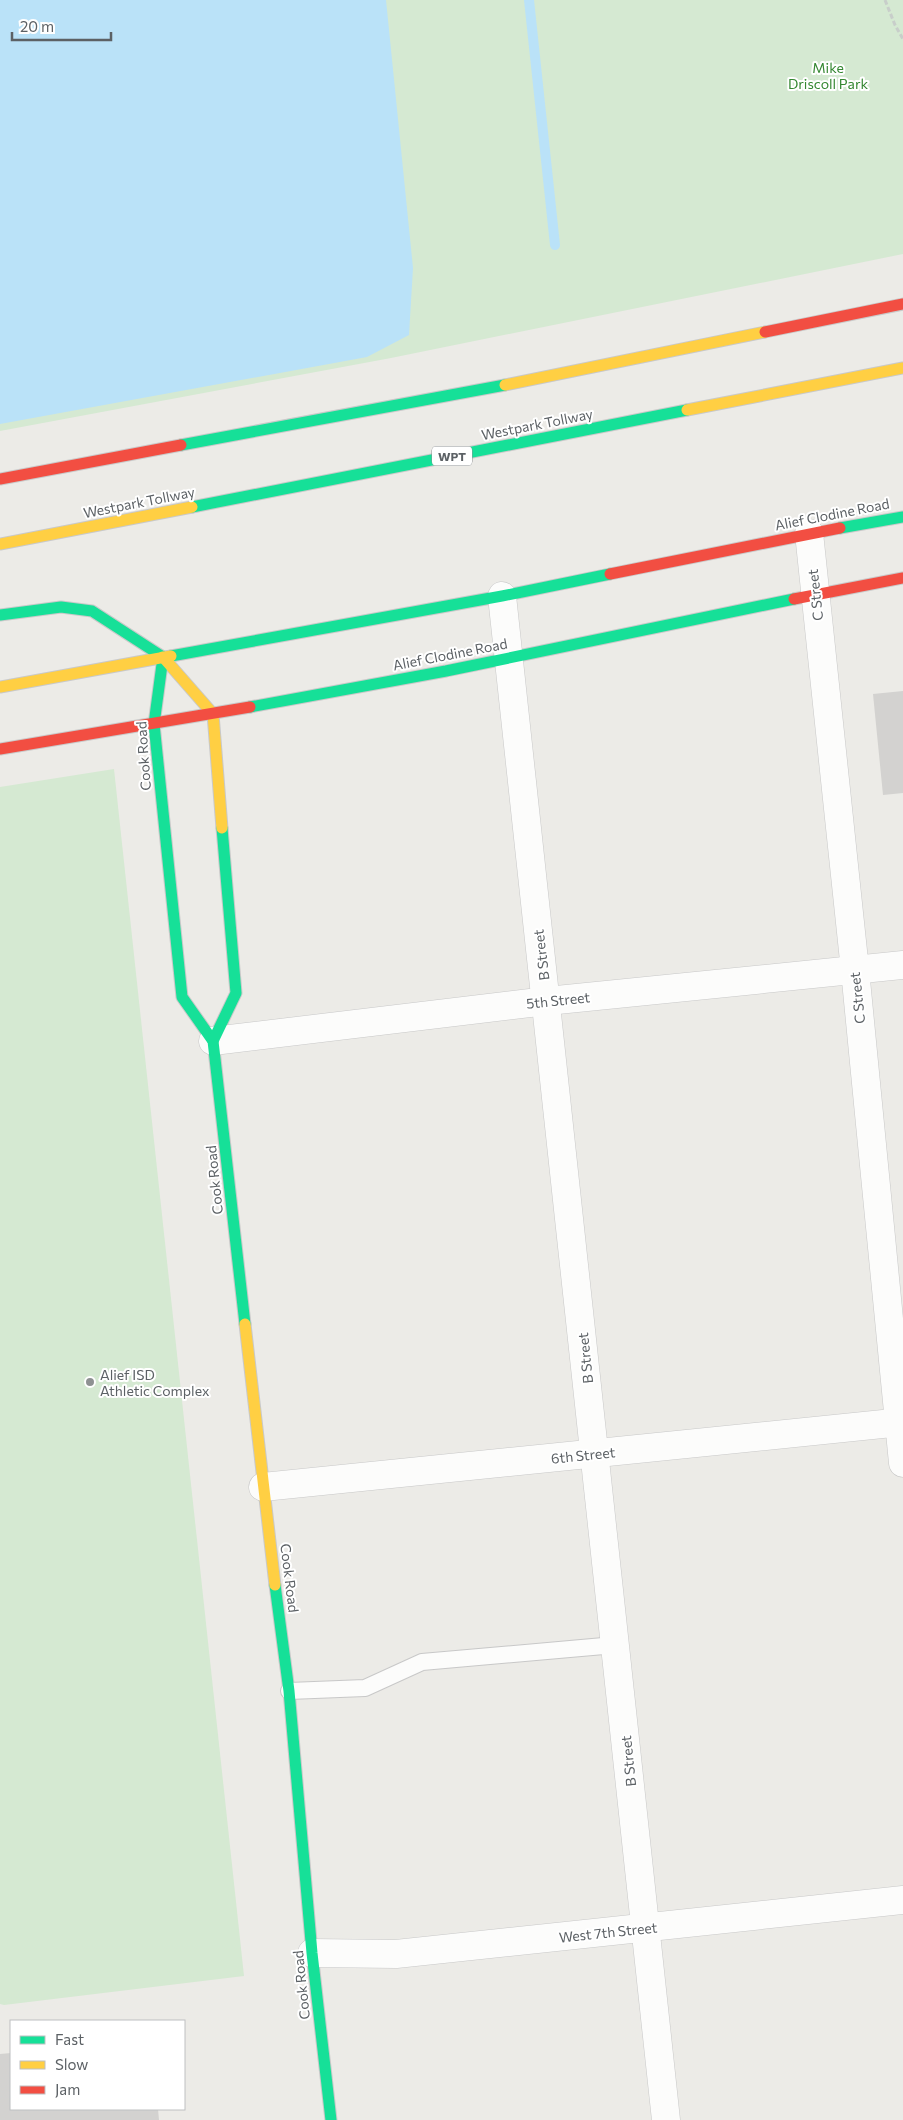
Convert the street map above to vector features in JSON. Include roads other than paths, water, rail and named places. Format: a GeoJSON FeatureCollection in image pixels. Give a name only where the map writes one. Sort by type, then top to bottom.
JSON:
{"type":"FeatureCollection","features":[{"type":"Feature","properties":{"kind":"main road"},"geometry":{"type":"LineString","coordinates":[[0,479],[560,375],[903,304]]}},
{"type":"Feature","properties":{"kind":"main road","name":"Westpark Tollway"},"geometry":{"type":"LineString","coordinates":[[0,544],[903,368]]}},
{"type":"Feature","properties":{"kind":"main road","name":"Alief Clodine Road"},"geometry":{"type":"LineString","coordinates":[[0,687],[502,596],[809,533],[903,516]]}},
{"type":"Feature","properties":{"kind":"main road","name":"Alief Clodine Road"},"geometry":{"type":"LineString","coordinates":[[0,749],[213,714],[508,659],[814,594],[903,578]]}},
{"type":"Feature","properties":{"kind":"main road"},"geometry":{"type":"LineString","coordinates":[[0,616],[61,607],[92,611],[163,657],[213,714],[236,992],[213,1041]]}},
{"type":"Feature","properties":{"kind":"main road","name":"Cook Road"},"geometry":{"type":"LineString","coordinates":[[163,657],[154,724],[182,997],[213,1041],[263,1487],[289,1692],[312,1953],[331,2120]]}},
{"type":"Feature","properties":{"kind":"street","name":"C Street"},"geometry":{"type":"LineString","coordinates":[[809,533],[901,1423],[903,1463]]}},
{"type":"Feature","properties":{"kind":"street","name":"B Street"},"geometry":{"type":"LineString","coordinates":[[502,596],[666,2120]]}},
{"type":"Feature","properties":{"kind":"street","name":"5th Street"},"geometry":{"type":"LineString","coordinates":[[213,1041],[547,1001],[903,965]]}},
{"type":"Feature","properties":{"kind":"street","name":"6th Street"},"geometry":{"type":"LineString","coordinates":[[263,1487],[901,1423]]}},
{"type":"Feature","properties":{"kind":"street","name":"West 7th Street"},"geometry":{"type":"LineString","coordinates":[[312,1953],[396,1954],[903,1900]]}},
{"type":"Feature","properties":{"kind":"lane"},"geometry":{"type":"LineString","coordinates":[[289,1692],[365,1688],[422,1662],[615,1645]]}},
{"type":"Feature","properties":{"kind":"water"},"geometry":{"type":"Polygon","coordinates":[[[0,0],[386,0],[413,268],[409,335],[367,357],[0,424],[0,0]]]}},
{"type":"Feature","properties":{"kind":"waterway"},"geometry":{"type":"LineString","coordinates":[[529,0],[555,245]]}},
{"type":"Feature","properties":{"kind":"place","name":"Alief ISD Athletic Complex"},"geometry":{"type":"Point","coordinates":[90,1382]}},
{"type":"Feature","properties":{"kind":"park label","name":"Mike Driscoll Park"},"geometry":{"type":"Point","coordinates":[828,76]}}]}
